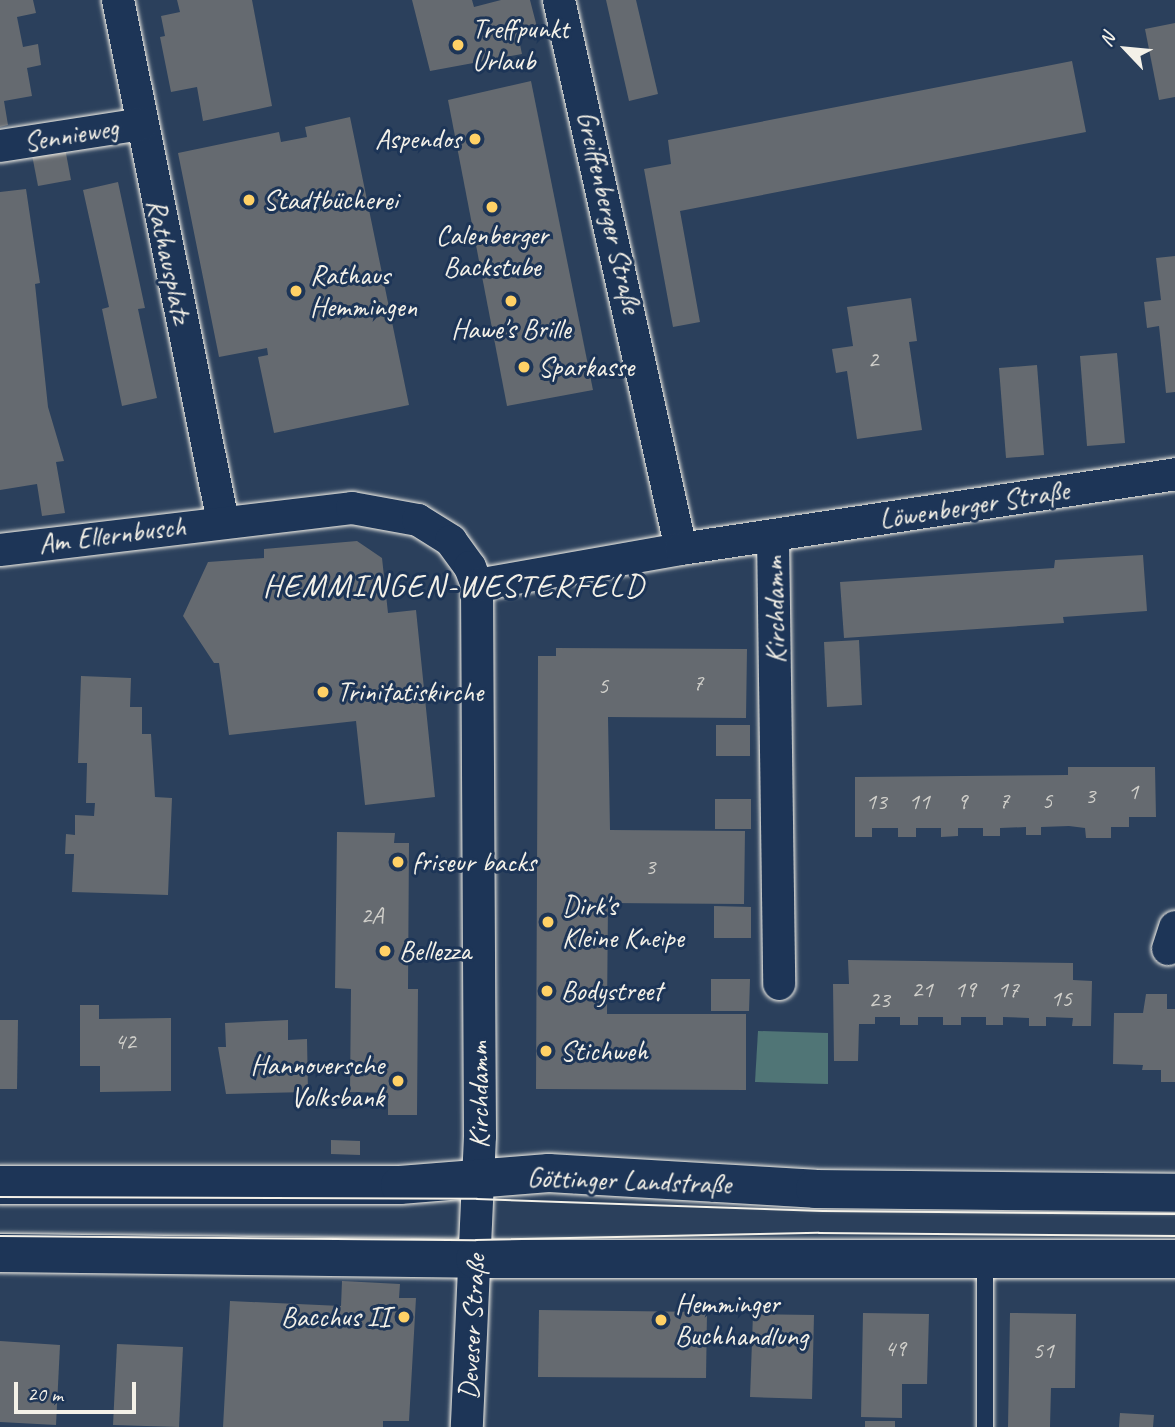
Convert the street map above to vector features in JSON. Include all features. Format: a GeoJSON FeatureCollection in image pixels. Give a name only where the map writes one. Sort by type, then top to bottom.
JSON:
{"type":"FeatureCollection","features":[{"type":"Feature","properties":{"kind":"street","name":"Rathausplatz"},"geometry":{"type":"LineString","coordinates":[[118,0],[223,522]]}},
{"type":"Feature","properties":{"kind":"street","name":"Greiffenberger Straße"},"geometry":{"type":"LineString","coordinates":[[559,0],[681,549]]}},
{"type":"Feature","properties":{"kind":"street","name":"Sennieweg"},"geometry":{"type":"LineString","coordinates":[[0,146],[142,124]]}},
{"type":"Feature","properties":{"kind":"street","name":"Löwenberger Straße"},"geometry":{"type":"LineString","coordinates":[[773,536],[1175,474]]}},
{"type":"Feature","properties":{"kind":"street"},"geometry":{"type":"LineString","coordinates":[[223,522],[352,508],[418,520],[451,541],[477,584]]}},
{"type":"Feature","properties":{"kind":"street","name":"Am Ellernbusch"},"geometry":{"type":"LineString","coordinates":[[0,550],[223,522]]}},
{"type":"Feature","properties":{"kind":"street","name":"Kirchdamm"},"geometry":{"type":"LineString","coordinates":[[476,1243],[477,584],[773,536],[779,985]]}},
{"type":"Feature","properties":{"kind":"street","name":"Göttinger Landstraße"},"geometry":{"type":"LineString","coordinates":[[0,1185],[312,1186],[478,1181],[549,1174],[815,1189],[1175,1193]]}},
{"type":"Feature","properties":{"kind":"street"},"geometry":{"type":"LineString","coordinates":[[0,1254],[476,1243],[985,1257],[1175,1259]]}},
{"type":"Feature","properties":{"kind":"street","name":"Deveser Straße"},"geometry":{"type":"LineString","coordinates":[[467,1427],[476,1243]]}},
{"type":"Feature","properties":{"kind":"lane"},"geometry":{"type":"LineString","coordinates":[[985,1257],[985,1427]]}},
{"type":"Feature","properties":{"kind":"green space"},"geometry":{"type":"Polygon","coordinates":[[[758,1031],[828,1033],[828,1084],[755,1082],[758,1031]]]}},
{"type":"Feature","properties":{"kind":"building"},"geometry":{"type":"Polygon","coordinates":[[[0,0],[33,0],[36,13],[17,17],[23,47],[38,44],[41,65],[27,68],[32,96],[4,101],[8,125],[0,127],[0,0]]]}},
{"type":"Feature","properties":{"kind":"building"},"geometry":{"type":"Polygon","coordinates":[[[177,0],[252,0],[272,106],[203,121],[197,87],[171,92],[160,37],[165,36],[161,16],[180,12],[177,0]]]}},
{"type":"Feature","properties":{"kind":"building"},"geometry":{"type":"Polygon","coordinates":[[[412,0],[472,0],[474,7],[501,0],[530,0],[538,31],[518,35],[522,54],[430,71],[412,0]]]}},
{"type":"Feature","properties":{"kind":"building"},"geometry":{"type":"Polygon","coordinates":[[[606,0],[636,0],[658,94],[629,101],[606,0]]]}},
{"type":"Feature","properties":{"kind":"building"},"geometry":{"type":"Polygon","coordinates":[[[1175,23],[1175,97],[1159,100],[1145,29],[1175,23]]]}},
{"type":"Feature","properties":{"kind":"building"},"geometry":{"type":"Polygon","coordinates":[[[1072,61],[1086,132],[680,211],[700,322],[673,327],[644,169],[671,164],[668,140],[1072,61]]]}},
{"type":"Feature","properties":{"kind":"building"},"geometry":{"type":"Polygon","coordinates":[[[531,81],[593,390],[507,406],[448,100],[531,81]]]}},
{"type":"Feature","properties":{"kind":"building","name":"Rathaus Hemmingen"},"geometry":{"type":"Polygon","coordinates":[[[350,117],[409,405],[274,433],[258,357],[268,355],[267,348],[219,357],[178,153],[279,132],[281,142],[307,137],[305,127],[350,117]]]}},
{"type":"Feature","properties":{"kind":"building"},"geometry":{"type":"Polygon","coordinates":[[[65,148],[71,180],[38,186],[32,155],[65,148]]]}},
{"type":"Feature","properties":{"kind":"building"},"geometry":{"type":"Polygon","coordinates":[[[118,182],[145,308],[138,309],[157,398],[122,406],[102,309],[109,307],[83,190],[118,182]]]}},
{"type":"Feature","properties":{"kind":"building"},"geometry":{"type":"Polygon","coordinates":[[[26,189],[40,283],[35,284],[48,407],[64,461],[56,462],[65,513],[42,516],[37,484],[0,490],[0,192],[26,189]]]}},
{"type":"Feature","properties":{"kind":"building"},"geometry":{"type":"Polygon","coordinates":[[[1175,256],[1175,392],[1166,393],[1159,326],[1147,328],[1144,302],[1161,300],[1156,258],[1175,256]]]}},
{"type":"Feature","properties":{"kind":"building"},"geometry":{"type":"Polygon","coordinates":[[[911,298],[917,341],[909,342],[922,430],[857,439],[847,371],[836,373],[832,349],[853,346],[847,307],[911,298]]]}},
{"type":"Feature","properties":{"kind":"building"},"geometry":{"type":"Polygon","coordinates":[[[1117,353],[1125,443],[1087,446],[1080,356],[1117,353]]]}},
{"type":"Feature","properties":{"kind":"building"},"geometry":{"type":"Polygon","coordinates":[[[1037,365],[1044,455],[1006,458],[999,368],[1037,365]]]}},
{"type":"Feature","properties":{"kind":"building","name":"Trinitatiskirche"},"geometry":{"type":"Polygon","coordinates":[[[357,541],[382,558],[388,613],[416,610],[435,797],[365,805],[356,721],[229,735],[219,663],[214,663],[183,616],[208,562],[264,558],[264,549],[357,541]]]}},
{"type":"Feature","properties":{"kind":"building"},"geometry":{"type":"Polygon","coordinates":[[[1143,555],[1147,611],[1063,617],[1064,623],[844,638],[840,582],[1054,568],[1055,560],[1143,555]]]}},
{"type":"Feature","properties":{"kind":"building"},"geometry":{"type":"Polygon","coordinates":[[[859,640],[862,705],[827,707],[824,642],[859,640]]]}},
{"type":"Feature","properties":{"kind":"building"},"geometry":{"type":"Polygon","coordinates":[[[556,648],[747,649],[746,718],[608,717],[610,830],[745,831],[744,904],[608,903],[607,1014],[746,1014],[746,1090],[536,1089],[538,656],[556,656],[556,648]]]}},
{"type":"Feature","properties":{"kind":"building"},"geometry":{"type":"Polygon","coordinates":[[[81,676],[131,678],[130,707],[142,707],[142,734],[151,734],[155,797],[172,798],[168,895],[72,892],[74,854],[65,854],[66,834],[75,835],[75,815],[94,816],[95,803],[86,803],[87,763],[78,763],[81,676]]]}},
{"type":"Feature","properties":{"kind":"building"},"geometry":{"type":"Polygon","coordinates":[[[716,725],[750,725],[750,756],[716,756],[716,725]]]}},
{"type":"Feature","properties":{"kind":"building"},"geometry":{"type":"Polygon","coordinates":[[[1068,767],[1155,767],[1156,817],[1129,817],[1129,827],[1111,827],[1111,838],[1086,838],[1085,828],[1069,826],[1041,827],[1041,835],[1026,835],[1026,827],[1000,828],[1000,836],[983,836],[983,828],[958,828],[958,836],[941,837],[941,828],[916,828],[916,837],[898,837],[898,828],[872,828],[872,837],[855,837],[855,777],[1068,775],[1068,767]]]}},
{"type":"Feature","properties":{"kind":"building"},"geometry":{"type":"Polygon","coordinates":[[[715,799],[751,799],[751,829],[715,829],[715,799]]]}},
{"type":"Feature","properties":{"kind":"building"},"geometry":{"type":"Polygon","coordinates":[[[337,832],[395,833],[394,843],[409,843],[408,989],[418,989],[417,1115],[388,1115],[388,1093],[350,1092],[351,989],[335,988],[337,832]]]}},
{"type":"Feature","properties":{"kind":"building"},"geometry":{"type":"Polygon","coordinates":[[[714,906],[751,907],[751,938],[714,938],[714,906]]]}},
{"type":"Feature","properties":{"kind":"building"},"geometry":{"type":"Polygon","coordinates":[[[848,960],[1073,963],[1073,980],[1092,981],[1091,1026],[1072,1026],[1073,1018],[1046,1017],[1046,1026],[1029,1026],[1029,1018],[1003,1017],[1003,1025],[986,1025],[986,1017],[961,1017],[961,1025],[943,1025],[943,1017],[918,1017],[918,1025],[900,1025],[900,1017],[875,1017],[875,1024],[859,1024],[858,1061],[834,1061],[833,984],[849,984],[848,960]]]}},
{"type":"Feature","properties":{"kind":"building"},"geometry":{"type":"Polygon","coordinates":[[[711,979],[750,979],[749,1011],[711,1011],[711,979]]]}},
{"type":"Feature","properties":{"kind":"building"},"geometry":{"type":"Polygon","coordinates":[[[1146,994],[1167,994],[1167,1009],[1175,1009],[1175,1082],[1161,1082],[1161,1070],[1142,1070],[1143,1065],[1113,1064],[1114,1013],[1143,1013],[1146,994]]]}},
{"type":"Feature","properties":{"kind":"building"},"geometry":{"type":"Polygon","coordinates":[[[80,1005],[99,1005],[99,1019],[171,1018],[171,1091],[100,1092],[100,1066],[80,1066],[80,1005]]]}},
{"type":"Feature","properties":{"kind":"building"},"geometry":{"type":"Polygon","coordinates":[[[0,1020],[18,1020],[17,1089],[0,1089],[0,1020]]]}},
{"type":"Feature","properties":{"kind":"building"},"geometry":{"type":"Polygon","coordinates":[[[288,1020],[288,1040],[307,1039],[308,1092],[226,1094],[218,1047],[226,1047],[225,1023],[288,1020]]]}},
{"type":"Feature","properties":{"kind":"building"},"geometry":{"type":"Polygon","coordinates":[[[331,1140],[360,1141],[360,1155],[331,1154],[331,1140]]]}},
{"type":"Feature","properties":{"kind":"building"},"geometry":{"type":"Polygon","coordinates":[[[342,1281],[400,1284],[399,1298],[416,1298],[409,1421],[383,1421],[383,1427],[223,1427],[230,1301],[341,1306],[342,1281]]]}},
{"type":"Feature","properties":{"kind":"building"},"geometry":{"type":"Polygon","coordinates":[[[539,1310],[707,1312],[706,1378],[538,1377],[539,1310]]]}},
{"type":"Feature","properties":{"kind":"building"},"geometry":{"type":"Polygon","coordinates":[[[863,1313],[929,1314],[927,1384],[902,1384],[902,1418],[861,1417],[863,1313]]]}},
{"type":"Feature","properties":{"kind":"building"},"geometry":{"type":"Polygon","coordinates":[[[1010,1313],[1076,1314],[1075,1388],[1051,1388],[1050,1427],[1008,1427],[1010,1313]]]}},
{"type":"Feature","properties":{"kind":"building"},"geometry":{"type":"Polygon","coordinates":[[[753,1314],[814,1315],[812,1399],[750,1397],[753,1314]]]}},
{"type":"Feature","properties":{"kind":"building"},"geometry":{"type":"Polygon","coordinates":[[[0,1341],[60,1345],[56,1425],[0,1422],[0,1341]]]}},
{"type":"Feature","properties":{"kind":"building"},"geometry":{"type":"Polygon","coordinates":[[[117,1344],[183,1347],[179,1427],[113,1425],[117,1344]]]}},
{"type":"Feature","properties":{"kind":"building"},"geometry":{"type":"Polygon","coordinates":[[[1120,1413],[1154,1415],[1153,1427],[1119,1427],[1120,1413]]]}},
{"type":"Feature","properties":{"kind":"building"},"geometry":{"type":"Polygon","coordinates":[[[865,1421],[895,1421],[895,1427],[865,1427],[865,1421]]]}},
{"type":"Feature","properties":{"kind":"tram line"},"geometry":{"type":"LineString","coordinates":[[0,1197],[477,1199],[823,1211],[1175,1214]]}},
{"type":"Feature","properties":{"kind":"tram line"},"geometry":{"type":"LineString","coordinates":[[0,1236],[476,1240],[819,1233],[1175,1236]]}},
{"type":"Feature","properties":{"kind":"place","name":"Treffpunkt Urlaub"},"geometry":{"type":"Point","coordinates":[458,45]}},
{"type":"Feature","properties":{"kind":"place","name":"Aspendos"},"geometry":{"type":"Point","coordinates":[475,139]}},
{"type":"Feature","properties":{"kind":"place","name":"Stadtbücherei"},"geometry":{"type":"Point","coordinates":[249,200]}},
{"type":"Feature","properties":{"kind":"place","name":"Calenberger Backstube"},"geometry":{"type":"Point","coordinates":[492,207]}},
{"type":"Feature","properties":{"kind":"place","name":"Rathaus Hemmingen"},"geometry":{"type":"Point","coordinates":[296,291]}},
{"type":"Feature","properties":{"kind":"place","name":"Hawe's Brille"},"geometry":{"type":"Point","coordinates":[511,301]}},
{"type":"Feature","properties":{"kind":"place","name":"Sparkasse"},"geometry":{"type":"Point","coordinates":[524,367]}},
{"type":"Feature","properties":{"kind":"place","name":"Trinitatiskirche"},"geometry":{"type":"Point","coordinates":[323,692]}},
{"type":"Feature","properties":{"kind":"place","name":"friseur backs"},"geometry":{"type":"Point","coordinates":[398,862]}},
{"type":"Feature","properties":{"kind":"place","name":"Dirk's Kleine Kneipe"},"geometry":{"type":"Point","coordinates":[548,922]}},
{"type":"Feature","properties":{"kind":"place","name":"Bellezza"},"geometry":{"type":"Point","coordinates":[385,951]}},
{"type":"Feature","properties":{"kind":"place","name":"Bodystreet"},"geometry":{"type":"Point","coordinates":[547,991]}},
{"type":"Feature","properties":{"kind":"place","name":"Stichweh"},"geometry":{"type":"Point","coordinates":[546,1051]}},
{"type":"Feature","properties":{"kind":"place","name":"Hannoversche Volksbank"},"geometry":{"type":"Point","coordinates":[398,1081]}},
{"type":"Feature","properties":{"kind":"place","name":"Bacchus II"},"geometry":{"type":"Point","coordinates":[404,1317]}},
{"type":"Feature","properties":{"kind":"place","name":"Hemminger Buchhandlung"},"geometry":{"type":"Point","coordinates":[661,1320]}},
{"type":"Feature","properties":{"kind":"district","name":"HEMMINGEN-WESTERFELD"},"geometry":{"type":"Point","coordinates":[454,586]}}]}
